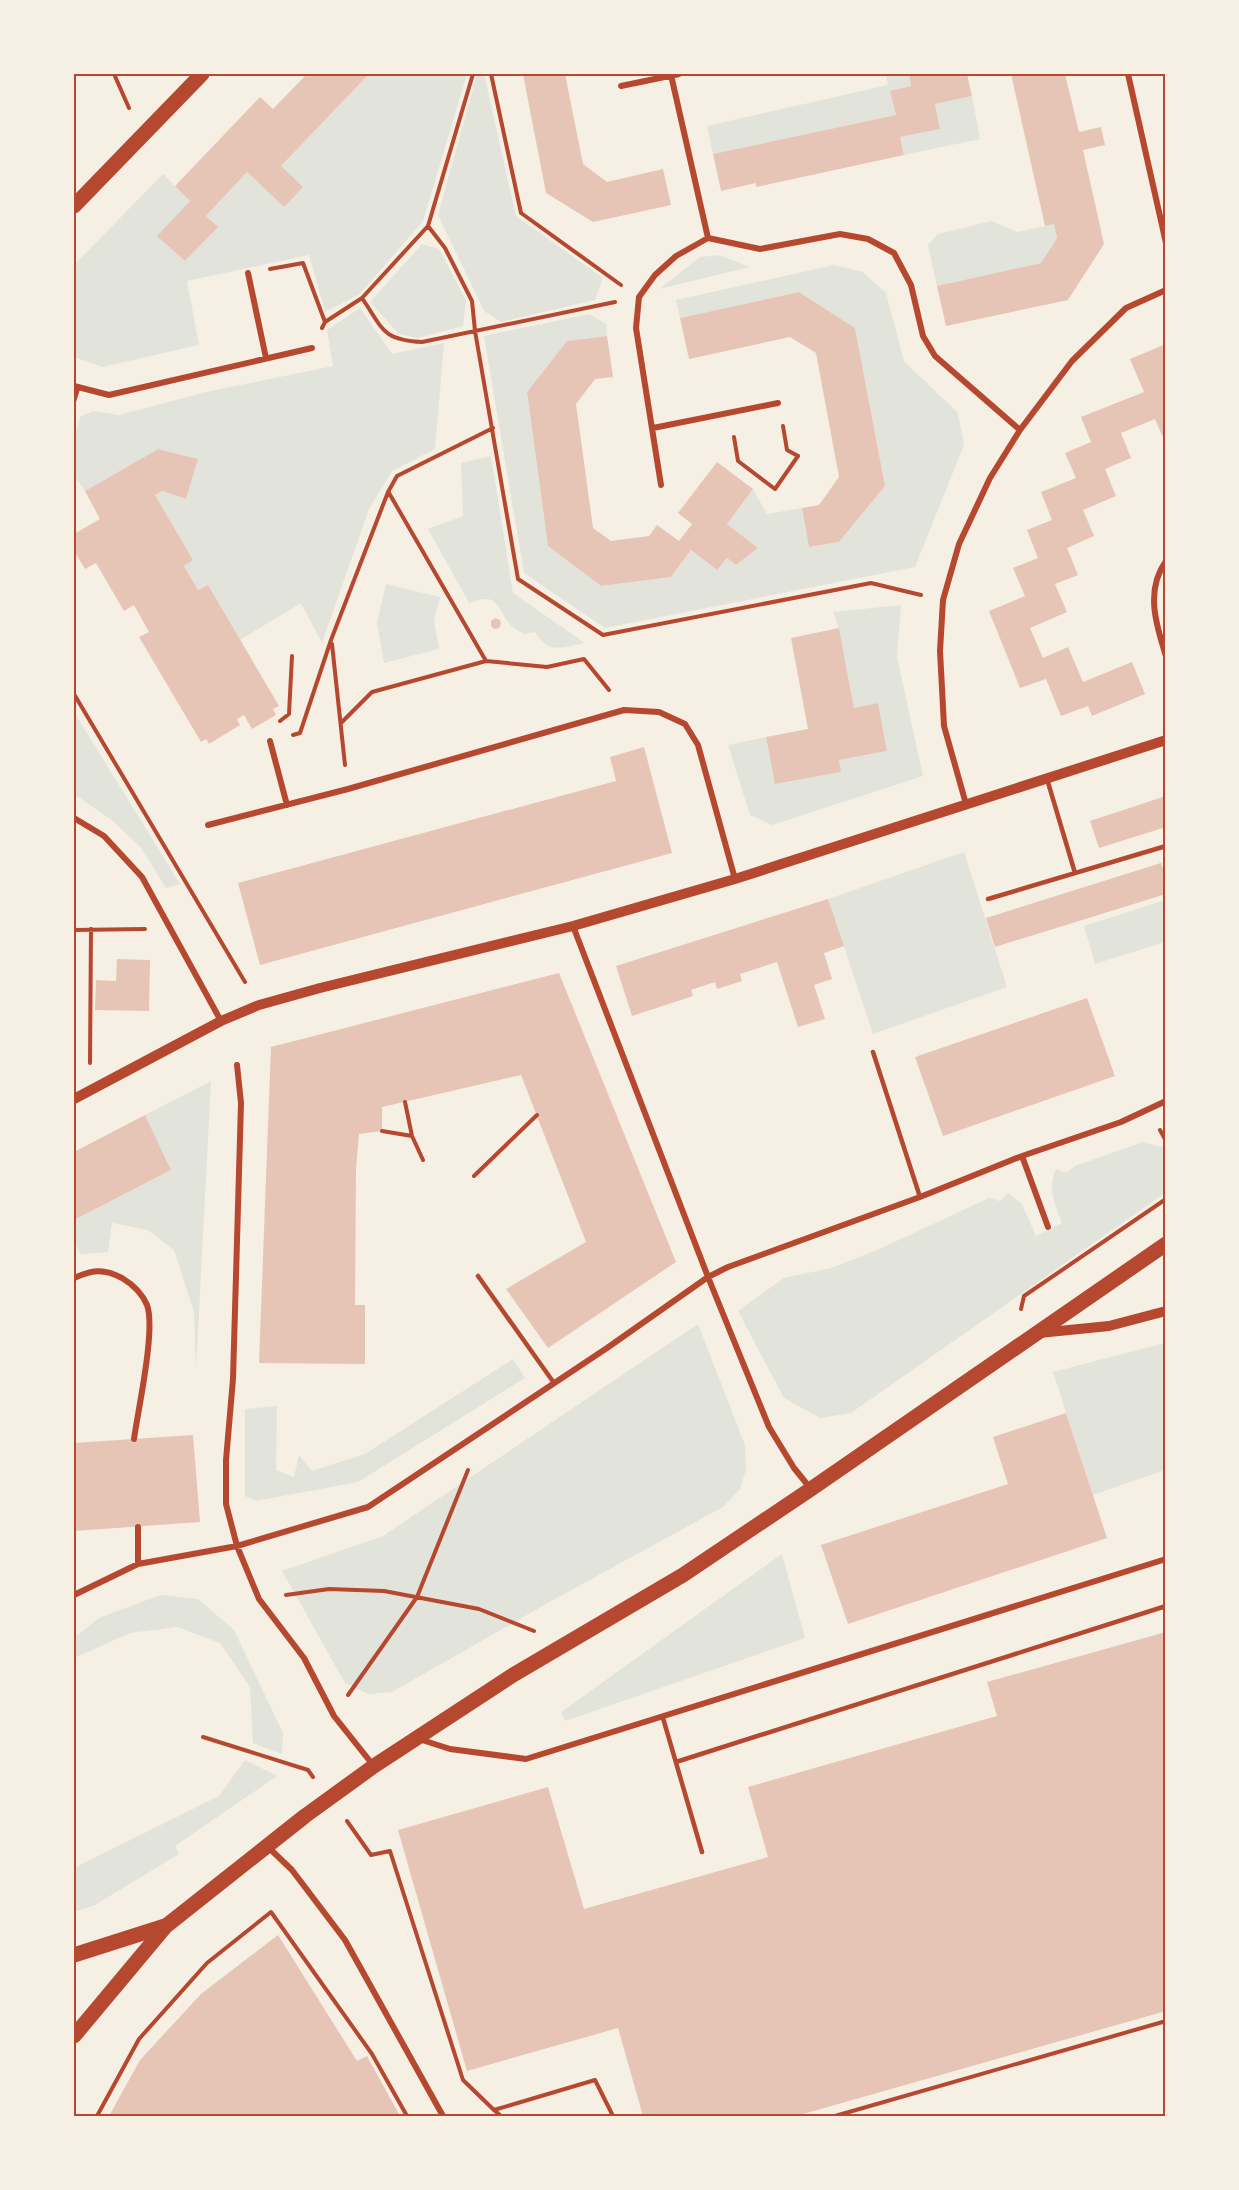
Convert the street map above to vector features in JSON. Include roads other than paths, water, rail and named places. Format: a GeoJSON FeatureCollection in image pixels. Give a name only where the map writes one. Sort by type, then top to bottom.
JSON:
{"type":"FeatureCollection","features":[{"type":"Feature","properties":{"kind":"main road"},"geometry":{"type":"LineString","coordinates":[[74,206],[202,74]]}},
{"type":"Feature","properties":{"kind":"main road"},"geometry":{"type":"LineString","coordinates":[[74,2036],[166,1926],[266,1846],[374,1766],[414,1738],[683,1575],[811,1490],[1166,1244]]}},
{"type":"Feature","properties":{"kind":"main road"},"geometry":{"type":"LineString","coordinates":[[74,1955],[166,1926]]}},
{"type":"Feature","properties":{"kind":"street"},"geometry":{"type":"LineString","coordinates":[[621,86],[679,74]]}},
{"type":"Feature","properties":{"kind":"street"},"geometry":{"type":"LineString","coordinates":[[1128,74],[1166,243]]}},
{"type":"Feature","properties":{"kind":"street"},"geometry":{"type":"LineString","coordinates":[[671,75],[708,238]]}},
{"type":"Feature","properties":{"kind":"street"},"geometry":{"type":"LineString","coordinates":[[662,485],[636,328],[639,297],[655,275],[676,256],[708,238],[760,249],[840,234],[868,239],[894,253],[911,285],[923,336],[935,356],[1020,430]]}},
{"type":"Feature","properties":{"kind":"street"},"geometry":{"type":"LineString","coordinates":[[248,273],[266,358]]}},
{"type":"Feature","properties":{"kind":"street"},"geometry":{"type":"LineString","coordinates":[[966,804],[944,726],[940,651],[943,600],[959,544],[990,478],[1020,430],[1072,361],[1126,308],[1166,290]]}},
{"type":"Feature","properties":{"kind":"street"},"geometry":{"type":"LineString","coordinates":[[76,387],[109,395],[312,348]]}},
{"type":"Feature","properties":{"kind":"street"},"geometry":{"type":"LineString","coordinates":[[653,428],[778,403]]}},
{"type":"Feature","properties":{"kind":"street"},"geometry":{"type":"LineString","coordinates":[[1166,561],[1160,569],[1153,597],[1155,622],[1166,656]]}},
{"type":"Feature","properties":{"kind":"street"},"geometry":{"type":"LineString","coordinates":[[208,825],[348,789],[624,710],[659,712],[685,724],[698,745],[735,879]]}},
{"type":"Feature","properties":{"kind":"street"},"geometry":{"type":"LineString","coordinates":[[74,1099],[221,1021],[259,1005],[573,926],[735,879],[1166,740]]}},
{"type":"Feature","properties":{"kind":"street"},"geometry":{"type":"LineString","coordinates":[[270,741],[287,805]]}},
{"type":"Feature","properties":{"kind":"street"},"geometry":{"type":"LineString","coordinates":[[74,818],[104,836],[142,877],[221,1021]]}},
{"type":"Feature","properties":{"kind":"street"},"geometry":{"type":"LineString","coordinates":[[573,926],[708,1277],[769,1427],[794,1468],[811,1490]]}},
{"type":"Feature","properties":{"kind":"street"},"geometry":{"type":"LineString","coordinates":[[237,1065],[241,1114],[233,1379],[226,1460],[226,1504],[237,1546],[259,1599],[304,1658],[334,1716],[374,1766]]}},
{"type":"Feature","properties":{"kind":"street"},"geometry":{"type":"LineString","coordinates":[[74,1595],[138,1564],[237,1546],[368,1507],[708,1277],[728,1267],[920,1197],[1022,1156],[1121,1122],[1166,1101]]}},
{"type":"Feature","properties":{"kind":"street"},"geometry":{"type":"LineString","coordinates":[[1022,1156],[1048,1227]]}},
{"type":"Feature","properties":{"kind":"street"},"geometry":{"type":"LineString","coordinates":[[74,1278],[90,1271],[111,1272],[134,1285],[147,1305],[150,1332],[134,1439]]}},
{"type":"Feature","properties":{"kind":"street"},"geometry":{"type":"LineString","coordinates":[[1038,1333],[1109,1326],[1166,1311]]}},
{"type":"Feature","properties":{"kind":"street"},"geometry":{"type":"LineString","coordinates":[[138,1527],[138,1564]]}},
{"type":"Feature","properties":{"kind":"street"},"geometry":{"type":"LineString","coordinates":[[414,1738],[450,1749],[526,1759],[1166,1559]]}},
{"type":"Feature","properties":{"kind":"street"},"geometry":{"type":"LineString","coordinates":[[266,1846],[292,1870],[345,1940],[443,2116]]}},
{"type":"Feature","properties":{"kind":"lane"},"geometry":{"type":"LineString","coordinates":[[74,401],[76,387]]}},
{"type":"Feature","properties":{"kind":"lane"},"geometry":{"type":"LineString","coordinates":[[1047,779],[1075,873]]}},
{"type":"Feature","properties":{"kind":"lane"},"geometry":{"type":"LineString","coordinates":[[988,899],[1166,846]]}},
{"type":"Feature","properties":{"kind":"lane"},"geometry":{"type":"LineString","coordinates":[[873,1052],[920,1197]]}},
{"type":"Feature","properties":{"kind":"lane"},"geometry":{"type":"LineString","coordinates":[[478,1276],[554,1383]]}},
{"type":"Feature","properties":{"kind":"lane"},"geometry":{"type":"LineString","coordinates":[[676,1762],[1166,1606]]}},
{"type":"Feature","properties":{"kind":"lane"},"geometry":{"type":"LineString","coordinates":[[663,1718],[702,1852]]}}]}
